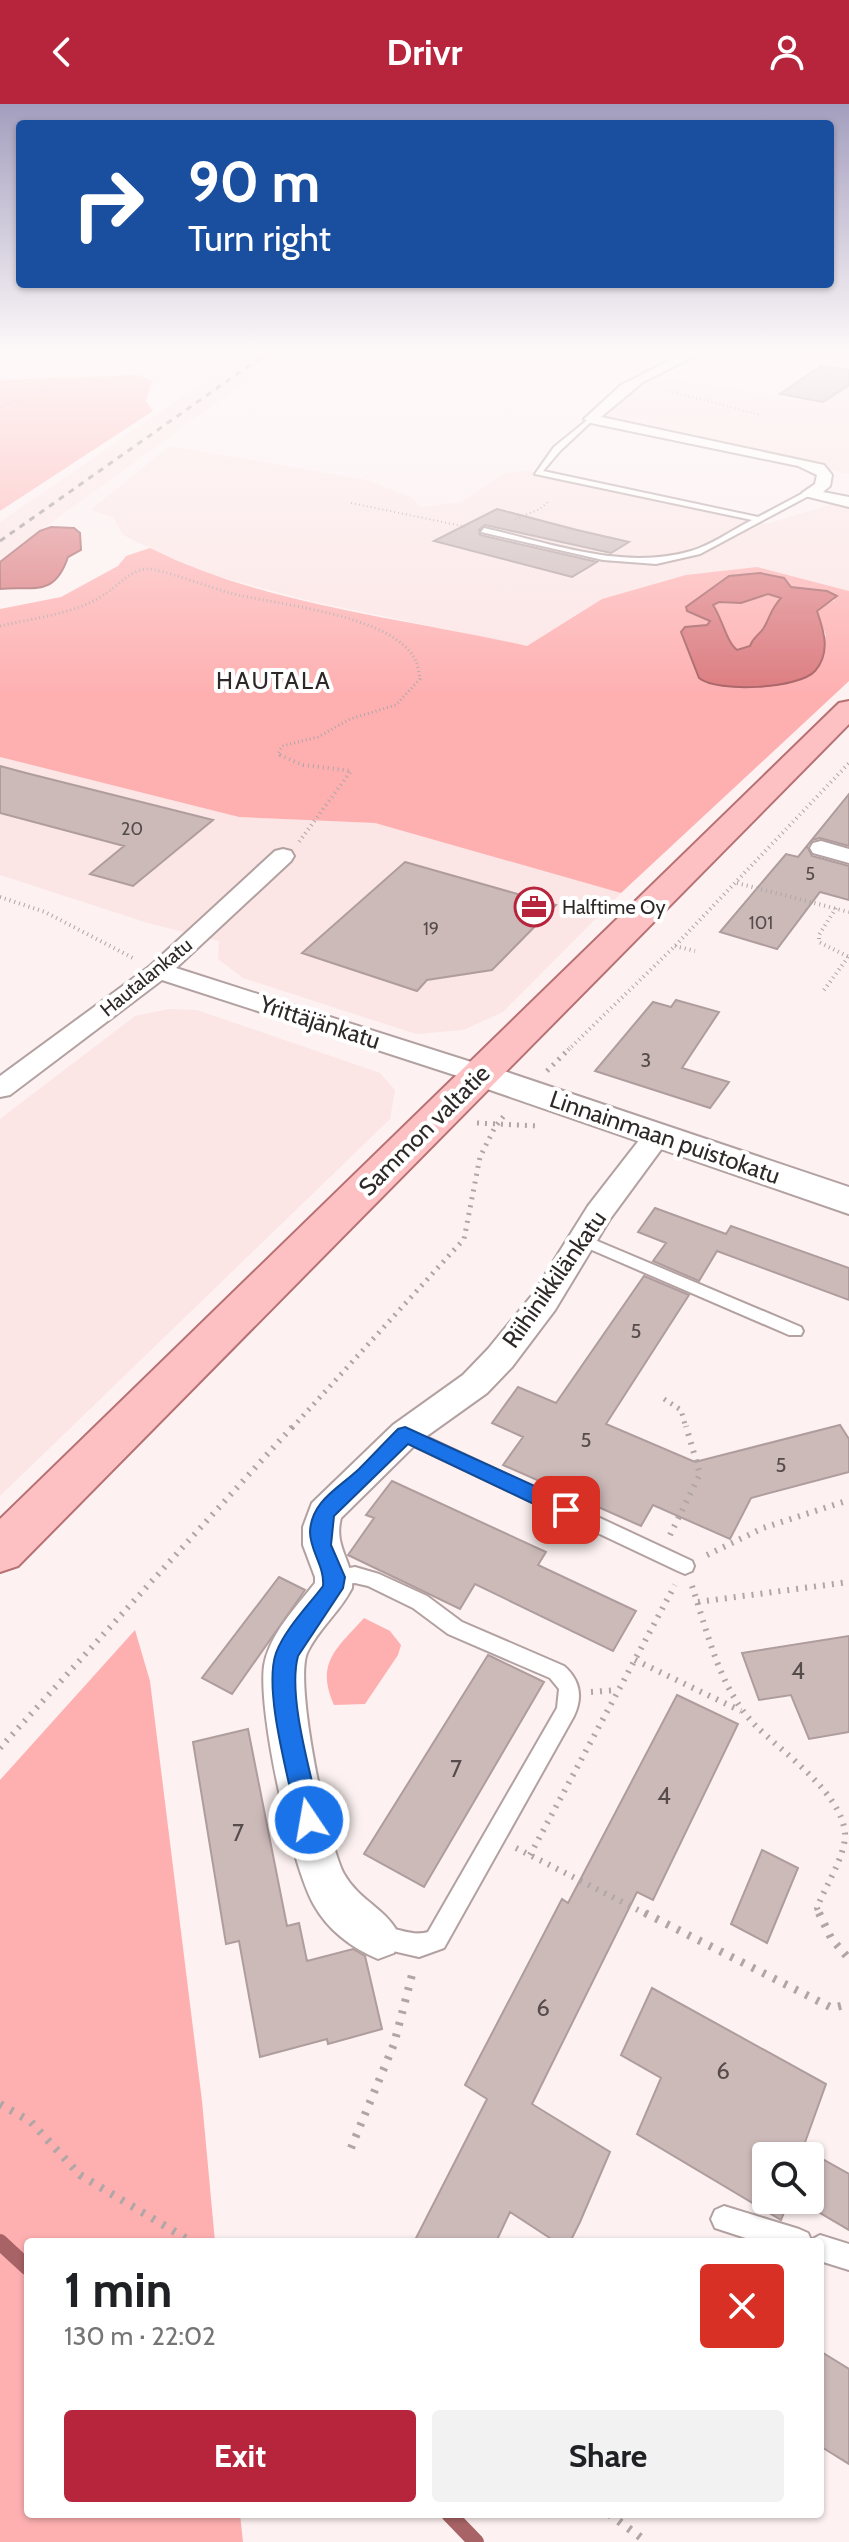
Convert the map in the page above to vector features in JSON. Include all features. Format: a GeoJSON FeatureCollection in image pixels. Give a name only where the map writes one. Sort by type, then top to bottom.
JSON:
{"type":"FeatureCollection","features":[{"type":"Feature","properties":{"kind":"main road","name":"Sammon valtatie"},"geometry":{"type":"LineString","coordinates":[[0,1551],[849,709]]}},
{"type":"Feature","properties":{"kind":"street"},"geometry":{"type":"LineString","coordinates":[[810,493],[822,486],[825,475],[815,467]]}},
{"type":"Feature","properties":{"kind":"street"},"geometry":{"type":"LineString","coordinates":[[810,493],[849,502]]}},
{"type":"Feature","properties":{"kind":"street"},"geometry":{"type":"LineString","coordinates":[[821,848],[849,856]]}},
{"type":"Feature","properties":{"kind":"street","name":"Hautalankatu"},"geometry":{"type":"LineString","coordinates":[[0,1089],[159,971],[283,856]]}},
{"type":"Feature","properties":{"kind":"street","name":"Yrittäjänkatu"},"geometry":{"type":"LineString","coordinates":[[159,971],[480,1074]]}},
{"type":"Feature","properties":{"kind":"street","name":"Linnainmaan puistokatu"},"geometry":{"type":"LineString","coordinates":[[480,1074],[849,1201]]}},
{"type":"Feature","properties":{"kind":"street","name":"Riihinikkilänkatu"},"geometry":{"type":"LineString","coordinates":[[334,1577],[321,1545],[325,1513],[405,1434],[475,1384],[500,1358],[544,1302],[583,1240],[657,1136]]}},
{"type":"Feature","properties":{"kind":"street"},"geometry":{"type":"LineString","coordinates":[[334,1577],[333,1588],[287,1652],[283,1688],[315,1851],[325,1880],[354,1920],[378,1937]]}},
{"type":"Feature","properties":{"kind":"lane"},"geometry":{"type":"LineString","coordinates":[[542,467],[538,472],[757,519]]}},
{"type":"Feature","properties":{"kind":"lane"},"geometry":{"type":"LineString","coordinates":[[484,530],[603,558],[656,562],[697,552],[810,493]]}},
{"type":"Feature","properties":{"kind":"lane"},"geometry":{"type":"LineString","coordinates":[[583,1240],[795,1331]]}},
{"type":"Feature","properties":{"kind":"lane"},"geometry":{"type":"LineString","coordinates":[[405,1434],[685,1566]]}},
{"type":"Feature","properties":{"kind":"lane"},"geometry":{"type":"LineString","coordinates":[[334,1577],[355,1575],[372,1579],[420,1602],[455,1628],[531,1659],[568,1681],[571,1688],[567,1710],[436,1940],[419,1946],[378,1937]]}},
{"type":"Feature","properties":{"kind":"lane"},"geometry":{"type":"LineString","coordinates":[[724,2219],[786,2238]]}},
{"type":"Feature","properties":{"kind":"lane"},"geometry":{"type":"LineString","coordinates":[[824,2249],[849,2257]]}},
{"type":"Feature","properties":{"kind":"path"},"geometry":{"type":"LineString","coordinates":[[351,503],[484,530],[540,509],[549,501]]}},
{"type":"Feature","properties":{"kind":"path"},"geometry":{"type":"LineString","coordinates":[[0,626],[86,605],[101,598],[120,581],[147,569],[251,598],[331,614],[380,630],[398,643],[417,666],[420,679],[409,694],[396,705],[350,719],[318,737],[282,746],[278,754],[287,763],[351,771],[324,805],[307,834],[283,856]]}},
{"type":"Feature","properties":{"kind":"path"},"geometry":{"type":"LineString","coordinates":[[0,1748],[464,1239],[471,1218],[472,1188],[481,1150],[497,1122],[675,946],[849,763]]}},
{"type":"Feature","properties":{"kind":"path"},"geometry":{"type":"LineString","coordinates":[[736,882],[849,912]]}},
{"type":"Feature","properties":{"kind":"path"},"geometry":{"type":"LineString","coordinates":[[0,897],[45,912],[159,971]]}},
{"type":"Feature","properties":{"kind":"path"},"geometry":{"type":"LineString","coordinates":[[824,990],[849,957],[819,942],[819,935],[836,908]]}},
{"type":"Feature","properties":{"kind":"path"},"geometry":{"type":"LineString","coordinates":[[675,946],[695,951]]}},
{"type":"Feature","properties":{"kind":"path"},"geometry":{"type":"LineString","coordinates":[[660,1554],[700,1474],[681,1410],[664,1399]]}},
{"type":"Feature","properties":{"kind":"path"},"geometry":{"type":"LineString","coordinates":[[530,1855],[685,1566],[763,1528],[849,1500]]}},
{"type":"Feature","properties":{"kind":"path"},"geometry":{"type":"LineString","coordinates":[[685,1566],[733,1698],[791,1756],[843,1817],[846,1838],[817,1908],[831,1938],[849,1959]]}},
{"type":"Feature","properties":{"kind":"path"},"geometry":{"type":"LineString","coordinates":[[698,1602],[849,1582]]}},
{"type":"Feature","properties":{"kind":"path"},"geometry":{"type":"LineString","coordinates":[[634,1660],[746,1714]]}},
{"type":"Feature","properties":{"kind":"path"},"geometry":{"type":"LineString","coordinates":[[494,1837],[832,2008],[849,2004]]}},
{"type":"Feature","properties":{"kind":"path"},"geometry":{"type":"LineString","coordinates":[[351,2148],[394,2044],[419,1946]]}},
{"type":"Feature","properties":{"kind":"path"},"geometry":{"type":"LineString","coordinates":[[0,2104],[31,2122],[80,2175],[185,2238]]}},
{"type":"Feature","properties":{"kind":"path"},"geometry":{"type":"LineString","coordinates":[[614,2518],[647,2542]]}},
{"type":"Feature","properties":{"kind":"shaded area"},"geometry":{"type":"Polygon","coordinates":[[[0,467],[44,467],[0,498],[0,467]]]}},
{"type":"Feature","properties":{"kind":"shaded area"},"geometry":{"type":"Polygon","coordinates":[[[0,467],[68,467],[0,511],[0,467]]]}},
{"type":"Feature","properties":{"kind":"shaded area"},"geometry":{"type":"Polygon","coordinates":[[[80,467],[128,467],[0,560],[0,522],[80,467]]]}},
{"type":"Feature","properties":{"kind":"shaded area"},"geometry":{"type":"Polygon","coordinates":[[[144,467],[290,467],[367,480],[411,497],[421,507],[461,502],[505,473],[528,471],[766,524],[835,503],[849,506],[849,591],[757,567],[602,599],[527,646],[310,601],[213,575],[123,535],[113,517],[90,510],[144,467]]]}},
{"type":"Feature","properties":{"kind":"shaded area"},"geometry":{"type":"Polygon","coordinates":[[[816,467],[849,467],[849,474],[816,467]]]}},
{"type":"Feature","properties":{"kind":"shaded area"},"geometry":{"type":"Polygon","coordinates":[[[51,527],[74,528],[80,533],[81,550],[68,557],[56,579],[49,585],[0,589],[0,562],[40,531],[51,527]]]}},
{"type":"Feature","properties":{"kind":"shaded area"},"geometry":{"type":"Polygon","coordinates":[[[150,548],[194,567],[287,597],[527,646],[602,599],[686,575],[757,567],[849,591],[849,681],[621,893],[375,823],[239,817],[0,757],[0,609],[61,597],[118,566],[126,556],[150,548]],[[729,576],[704,616],[710,621],[708,625],[685,627],[699,678],[826,636],[817,611],[835,600],[827,591],[791,587],[784,578],[729,576]]]}},
{"type":"Feature","properties":{"kind":"shaded area"},"geometry":{"type":"Polygon","coordinates":[[[760,573],[784,578],[791,587],[827,591],[837,596],[817,611],[825,649],[815,671],[793,682],[758,687],[722,686],[699,678],[681,632],[685,627],[707,625],[710,621],[687,611],[686,607],[729,576],[760,573]],[[768,594],[741,603],[719,602],[713,605],[737,650],[750,646],[781,598],[768,594]]]}},
{"type":"Feature","properties":{"kind":"shaded area"},"geometry":{"type":"Polygon","coordinates":[[[768,594],[782,598],[750,646],[738,650],[730,641],[713,605],[719,602],[741,603],[768,594]]]}},
{"type":"Feature","properties":{"kind":"shaded area"},"geometry":{"type":"Polygon","coordinates":[[[0,757],[239,817],[375,823],[621,893],[503,1012],[463,1030],[416,1034],[243,978],[218,959],[219,941],[148,923],[0,875],[0,757]]]}},
{"type":"Feature","properties":{"kind":"shaded area"},"geometry":{"type":"Polygon","coordinates":[[[169,1009],[197,1010],[380,1073],[395,1090],[390,1119],[0,1496],[0,1119],[135,1016],[169,1009]]]}},
{"type":"Feature","properties":{"kind":"shaded area"},"geometry":{"type":"Polygon","coordinates":[[[364,1618],[390,1631],[401,1645],[398,1655],[365,1704],[334,1705],[327,1678],[328,1667],[338,1648],[364,1618]]]}},
{"type":"Feature","properties":{"kind":"shaded area"},"geometry":{"type":"Polygon","coordinates":[[[135,1630],[150,1681],[202,2101],[215,2238],[24,2238],[24,2518],[240,2518],[243,2542],[0,2542],[0,1780],[135,1630]]]}},
{"type":"Feature","properties":{"kind":"building"},"geometry":{"type":"Polygon","coordinates":[[[497,509],[629,542],[611,553],[485,525],[479,530],[480,535],[597,562],[572,577],[434,541],[497,509]]]}},
{"type":"Feature","properties":{"kind":"building"},"geometry":{"type":"Polygon","coordinates":[[[0,766],[213,820],[133,886],[90,874],[124,846],[0,813],[0,766]]]}},
{"type":"Feature","properties":{"kind":"building"},"geometry":{"type":"Polygon","coordinates":[[[849,794],[849,846],[820,838],[812,840],[807,846],[812,856],[849,866],[849,900],[820,892],[777,949],[720,932],[786,854],[798,857],[849,794]]]}},
{"type":"Feature","properties":{"kind":"building"},"geometry":{"type":"Polygon","coordinates":[[[405,862],[556,905],[492,970],[427,980],[417,991],[302,953],[405,862]]]}},
{"type":"Feature","properties":{"kind":"building"},"geometry":{"type":"Polygon","coordinates":[[[676,1000],[719,1012],[682,1068],[729,1082],[710,1108],[595,1071],[653,1002],[671,1007],[676,1000]]]}},
{"type":"Feature","properties":{"kind":"building"},"geometry":{"type":"Polygon","coordinates":[[[655,1208],[726,1234],[731,1226],[849,1268],[849,1300],[717,1251],[699,1281],[653,1261],[666,1243],[638,1232],[655,1208]]]}},
{"type":"Feature","properties":{"kind":"building"},"geometry":{"type":"Polygon","coordinates":[[[644,1276],[689,1295],[606,1424],[695,1462],[840,1425],[849,1439],[849,1472],[751,1498],[730,1539],[653,1505],[641,1526],[503,1465],[523,1437],[492,1423],[518,1387],[556,1403],[644,1276]]]}},
{"type":"Feature","properties":{"kind":"building"},"geometry":{"type":"Polygon","coordinates":[[[392,1481],[546,1552],[538,1565],[636,1611],[613,1651],[475,1584],[460,1609],[348,1555],[374,1518],[366,1515],[392,1481]]]}},
{"type":"Feature","properties":{"kind":"building"},"geometry":{"type":"Polygon","coordinates":[[[279,1577],[305,1590],[232,1694],[202,1678],[279,1577]]]}},
{"type":"Feature","properties":{"kind":"building"},"geometry":{"type":"Polygon","coordinates":[[[849,1636],[849,1732],[809,1739],[791,1695],[759,1700],[742,1653],[849,1636]]]}},
{"type":"Feature","properties":{"kind":"building"},"geometry":{"type":"Polygon","coordinates":[[[488,1655],[544,1682],[424,1887],[364,1854],[488,1655]]]}},
{"type":"Feature","properties":{"kind":"building"},"geometry":{"type":"Polygon","coordinates":[[[677,1695],[738,1724],[653,1900],[637,1892],[532,2104],[610,2152],[572,2238],[550,2238],[510,2212],[498,2238],[416,2238],[487,2099],[465,2085],[562,1899],[568,1903],[677,1695]]]}},
{"type":"Feature","properties":{"kind":"building"},"geometry":{"type":"Polygon","coordinates":[[[248,1729],[287,1926],[299,1923],[307,1961],[353,1949],[365,1956],[382,2029],[328,2044],[327,2039],[260,2057],[239,1941],[226,1944],[193,1742],[248,1729]]]}},
{"type":"Feature","properties":{"kind":"building"},"geometry":{"type":"Polygon","coordinates":[[[762,1850],[798,1868],[767,1943],[731,1924],[762,1850]]]}},
{"type":"Feature","properties":{"kind":"building"},"geometry":{"type":"Polygon","coordinates":[[[652,1988],[826,2084],[805,2142],[752,2142],[752,2203],[637,2134],[661,2078],[621,2055],[652,1988]]]}},
{"type":"Feature","properties":{"kind":"building"},"geometry":{"type":"Polygon","coordinates":[[[824,2160],[849,2174],[849,2230],[822,2214],[824,2160]]]}},
{"type":"Feature","properties":{"kind":"building"},"geometry":{"type":"Polygon","coordinates":[[[824,2353],[849,2369],[849,2464],[824,2448],[824,2353]]]}},
{"type":"Feature","properties":{"kind":"waterway"},"geometry":{"type":"LineString","coordinates":[[0,2242],[24,2264]]}},
{"type":"Feature","properties":{"kind":"waterway"},"geometry":{"type":"LineString","coordinates":[[453,2518],[476,2542]]}},
{"type":"Feature","properties":{"kind":"railway"},"geometry":{"type":"LineString","coordinates":[[0,541],[105,467]]}},
{"type":"Feature","properties":{"kind":"place","name":"Halftime Oy"},"geometry":{"type":"Point","coordinates":[534,907]}},
{"type":"Feature","properties":{"kind":"district","name":"HAUTALA"},"geometry":{"type":"Point","coordinates":[274,680]}},
{"type":"Feature","properties":{"kind":"route"},"geometry":{"type":"LineString","coordinates":[[309,1820],[286,1708],[283,1667],[287,1652],[333,1588],[334,1577],[321,1545],[321,1527],[325,1513],[336,1499],[364,1476],[405,1434],[566,1510]]}}]}
